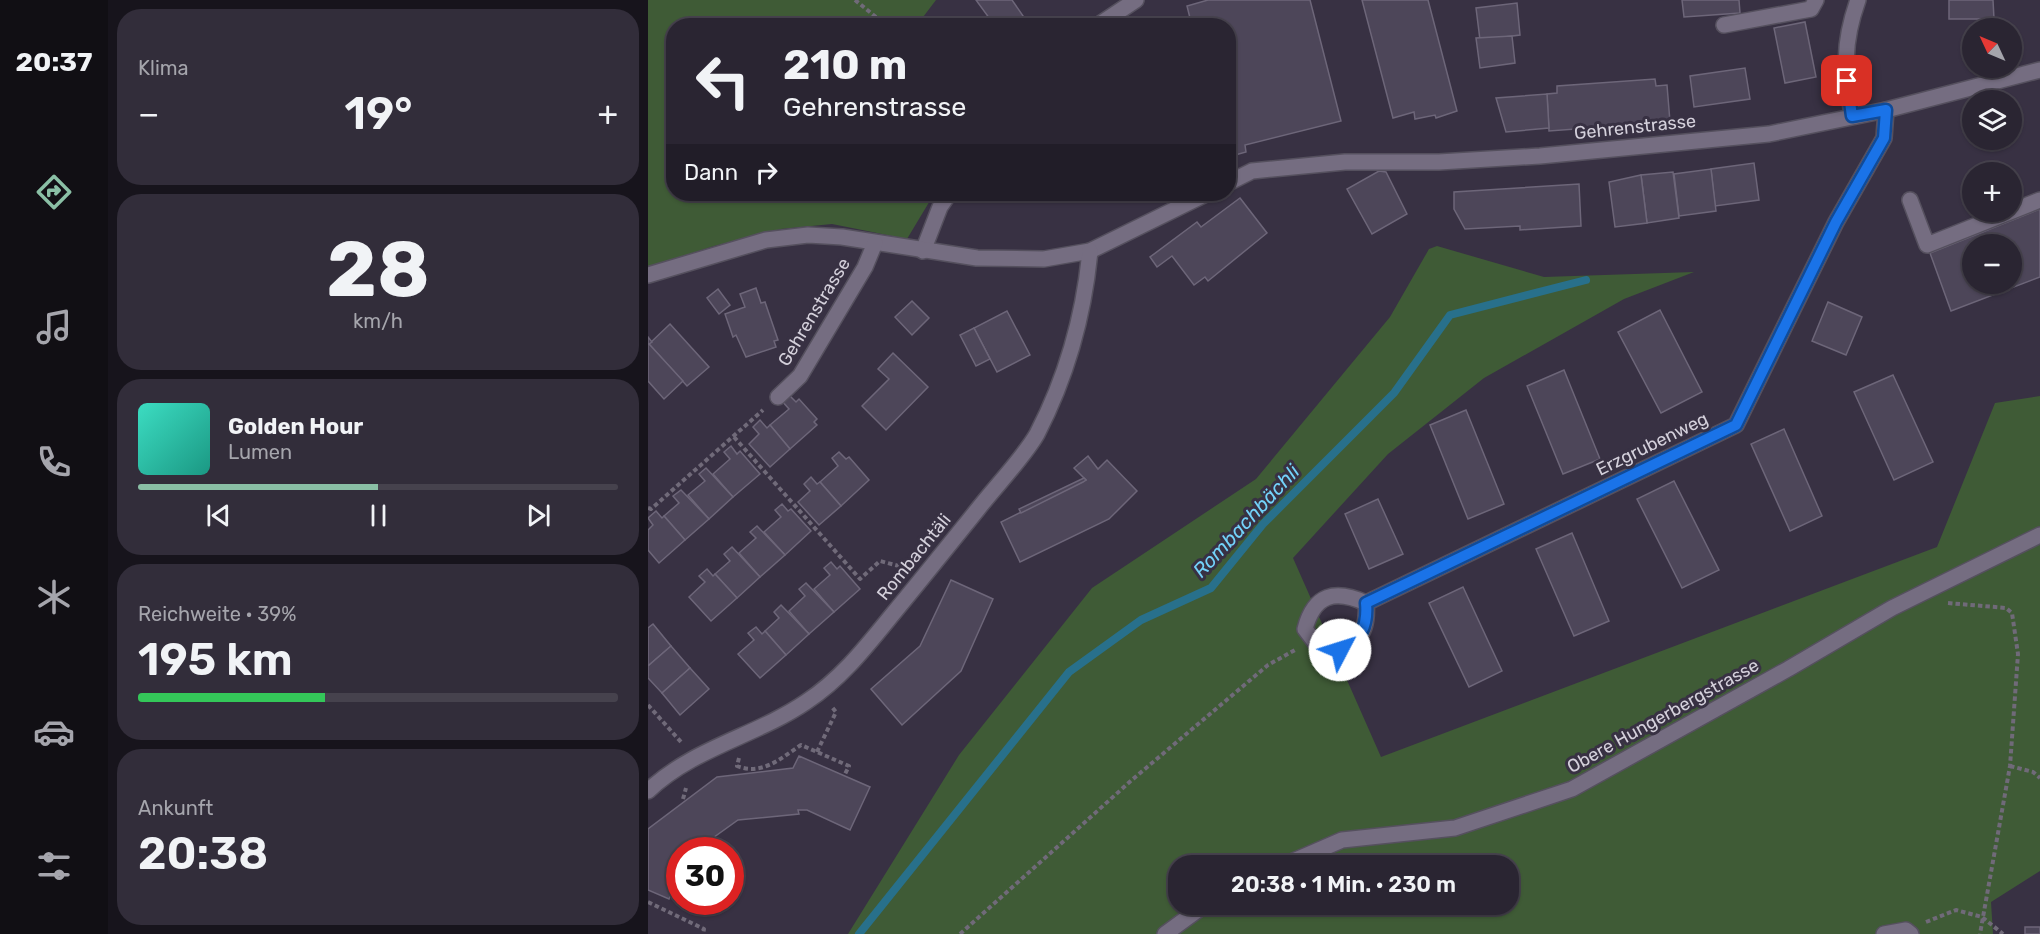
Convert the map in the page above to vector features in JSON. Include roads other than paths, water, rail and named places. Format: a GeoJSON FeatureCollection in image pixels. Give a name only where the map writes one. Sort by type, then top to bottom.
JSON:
{"type":"FeatureCollection","features":[{"type":"Feature","properties":{"kind":"street"},"geometry":{"type":"LineString","coordinates":[[1109,18],[1136,0]]}},
{"type":"Feature","properties":{"kind":"street"},"geometry":{"type":"LineString","coordinates":[[1724,25],[1811,9],[1816,0]]}},
{"type":"Feature","properties":{"kind":"street"},"geometry":{"type":"LineString","coordinates":[[1852,116],[1844,64],[1848,27],[1858,0]]}},
{"type":"Feature","properties":{"kind":"street","name":"Gehrenstrasse"},"geometry":{"type":"LineString","coordinates":[[1236,179],[1252,171],[1345,162],[1439,162],[1540,156],[1769,134],[1886,110],[2040,70]]}},
{"type":"Feature","properties":{"kind":"street","name":"Erzgrubenweg"},"geometry":{"type":"LineString","coordinates":[[1366,603],[1736,425],[1836,222],[1884,138],[1886,110]]}},
{"type":"Feature","properties":{"kind":"street"},"geometry":{"type":"LineString","coordinates":[[1910,200],[1927,245],[2040,200]]}},
{"type":"Feature","properties":{"kind":"street"},"geometry":{"type":"LineString","coordinates":[[923,251],[944,201]]}},
{"type":"Feature","properties":{"kind":"street","name":"Gehrenstrasse"},"geometry":{"type":"LineString","coordinates":[[648,275],[766,240],[808,235],[842,237],[977,258],[1044,259],[1090,251],[1192,201]]}},
{"type":"Feature","properties":{"kind":"street","name":"Gehrenstrasse"},"geometry":{"type":"LineString","coordinates":[[778,396],[800,376],[865,267],[875,243]]}},
{"type":"Feature","properties":{"kind":"street","name":"Rombachtäli"},"geometry":{"type":"LineString","coordinates":[[648,791],[662,778],[695,757],[745,735],[804,704],[821,692],[847,670],[927,573],[1036,435],[1070,354],[1087,287],[1090,251]]}},
{"type":"Feature","properties":{"kind":"street","name":"Obere Hungerbergstrasse"},"geometry":{"type":"LineString","coordinates":[[1307,855],[1342,840],[1455,828],[1572,789],[1788,669],[1892,608],[2040,535]]}},
{"type":"Feature","properties":{"kind":"street"},"geometry":{"type":"LineString","coordinates":[[1335,596],[1350,596],[1366,603],[1367,614],[1364,627],[1351,646],[1340,650],[1320,649],[1305,629],[1310,611],[1320,600],[1335,596]]}},
{"type":"Feature","properties":{"kind":"street"},"geometry":{"type":"LineString","coordinates":[[1166,934],[1191,915]]}},
{"type":"Feature","properties":{"kind":"street"},"geometry":{"type":"LineString","coordinates":[[1884,934],[1908,932]]}},
{"type":"Feature","properties":{"kind":"waterway","name":"Rombachbächli"},"geometry":{"type":"LineString","coordinates":[[859,934],[1069,672],[1141,620],[1211,588],[1263,524],[1394,393],[1450,315],[1586,280]]}}]}
